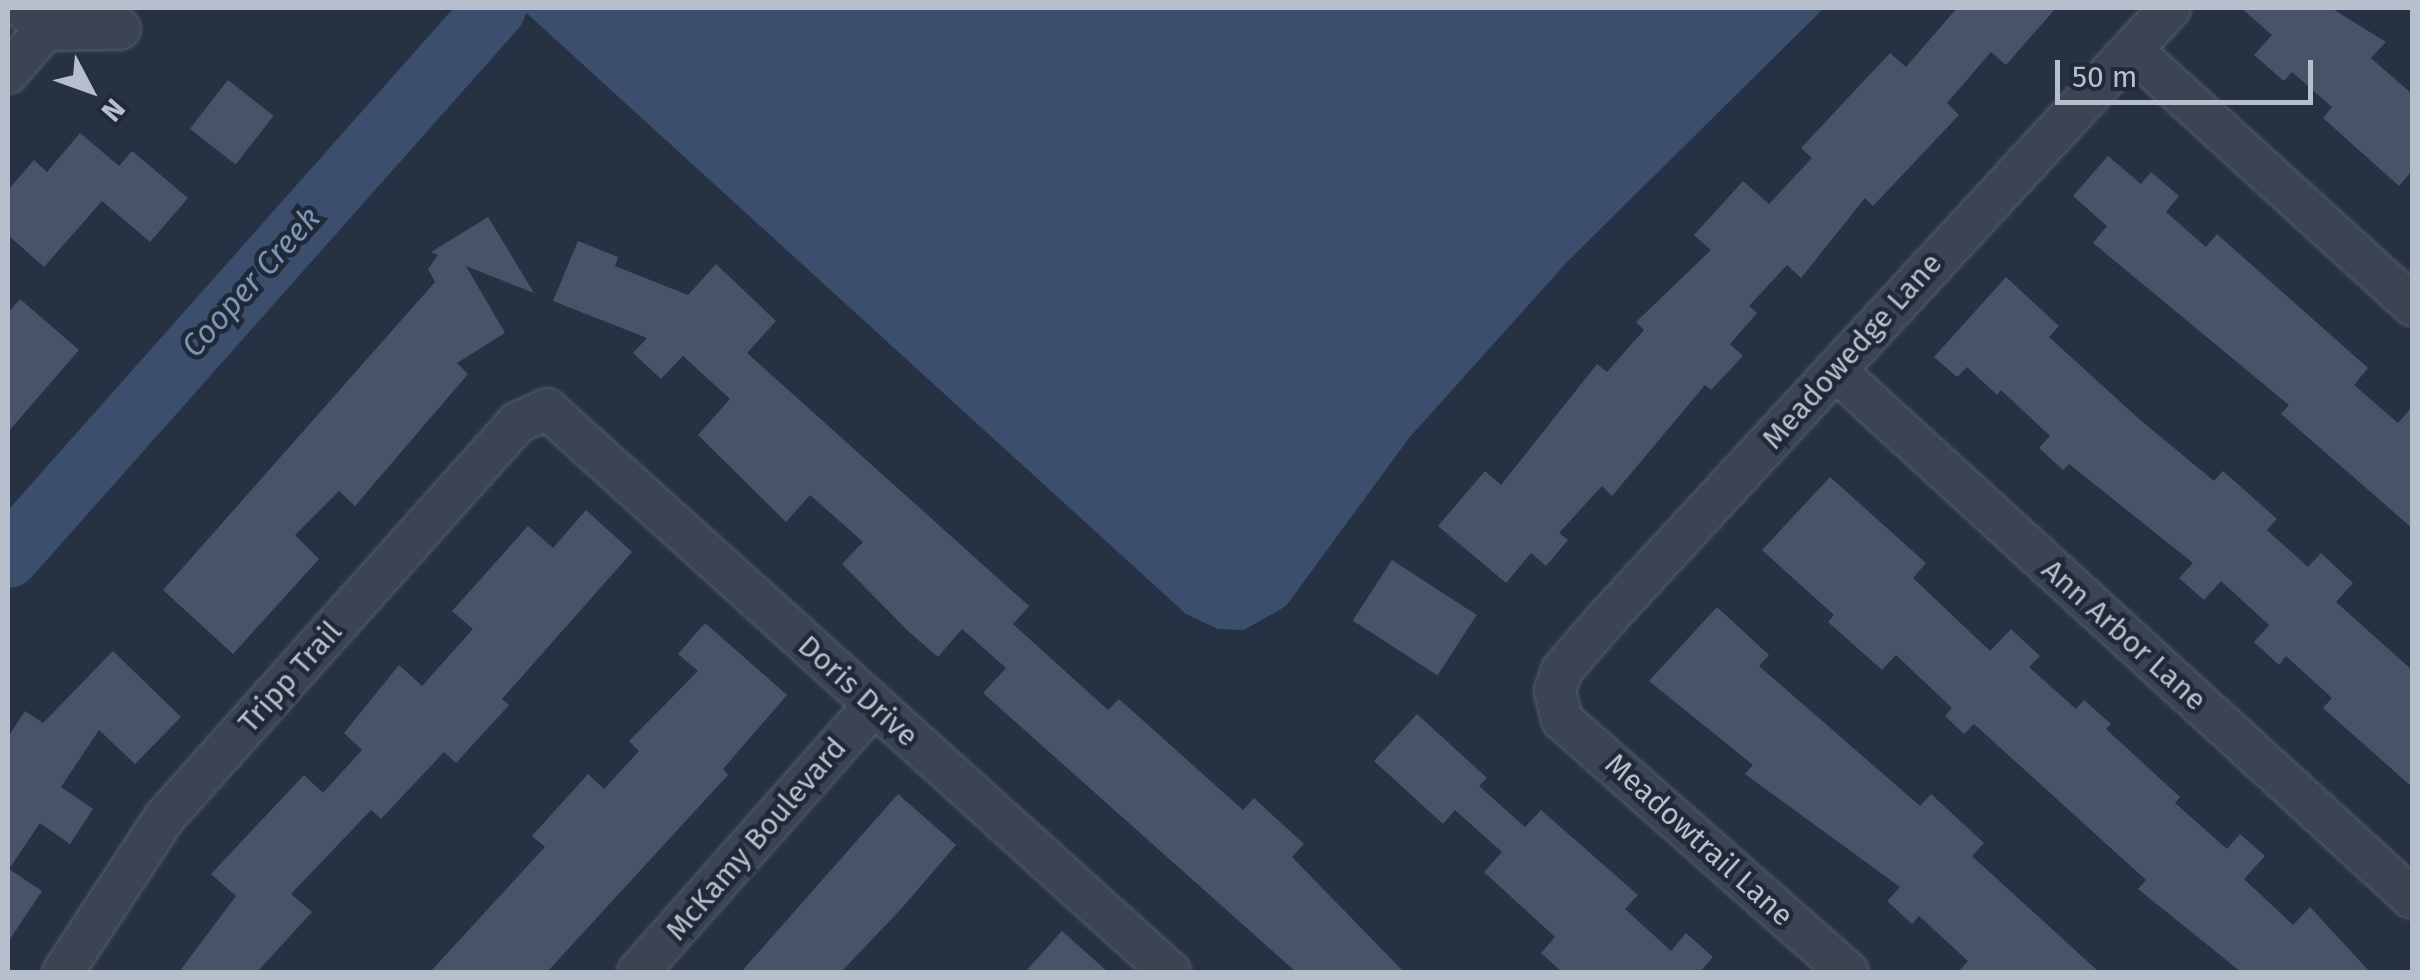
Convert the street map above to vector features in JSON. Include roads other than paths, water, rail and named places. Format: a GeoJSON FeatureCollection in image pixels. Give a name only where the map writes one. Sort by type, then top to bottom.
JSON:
{"type":"FeatureCollection","features":[{"type":"Feature","properties":{"kind":"street","name":"Meadowedge Lane"},"geometry":{"type":"LineString","coordinates":[[1554,705],[1562,670],[2170,8]]}},
{"type":"Feature","properties":{"kind":"street"},"geometry":{"type":"LineString","coordinates":[[8,73],[34,19],[120,29]]}},
{"type":"Feature","properties":{"kind":"street"},"geometry":{"type":"LineString","coordinates":[[2132,50],[2412,305]]}},
{"type":"Feature","properties":{"kind":"street","name":"Ann Arbor Lane"},"geometry":{"type":"LineString","coordinates":[[1837,372],[2412,898]]}},
{"type":"Feature","properties":{"kind":"street","name":"Doris Drive"},"geometry":{"type":"LineString","coordinates":[[547,408],[1170,972]]}},
{"type":"Feature","properties":{"kind":"street","name":"Tripp Trail"},"geometry":{"type":"LineString","coordinates":[[63,972],[164,818],[517,423],[547,408]]}},
{"type":"Feature","properties":{"kind":"street","name":"McKamy Boulevard"},"geometry":{"type":"LineString","coordinates":[[638,972],[874,705]]}},
{"type":"Feature","properties":{"kind":"street","name":"Meadowtrail Lane"},"geometry":{"type":"LineString","coordinates":[[1554,705],[1848,972]]}},
{"type":"Feature","properties":{"kind":"water"},"geometry":{"type":"Polygon","coordinates":[[[521,8],[1824,8],[1567,262],[1409,438],[1286,606],[1244,630],[1218,629],[1186,614],[521,8]]]}},
{"type":"Feature","properties":{"kind":"waterway","name":"Cooper Creek"},"geometry":{"type":"LineString","coordinates":[[8,557],[495,8]]}}]}
